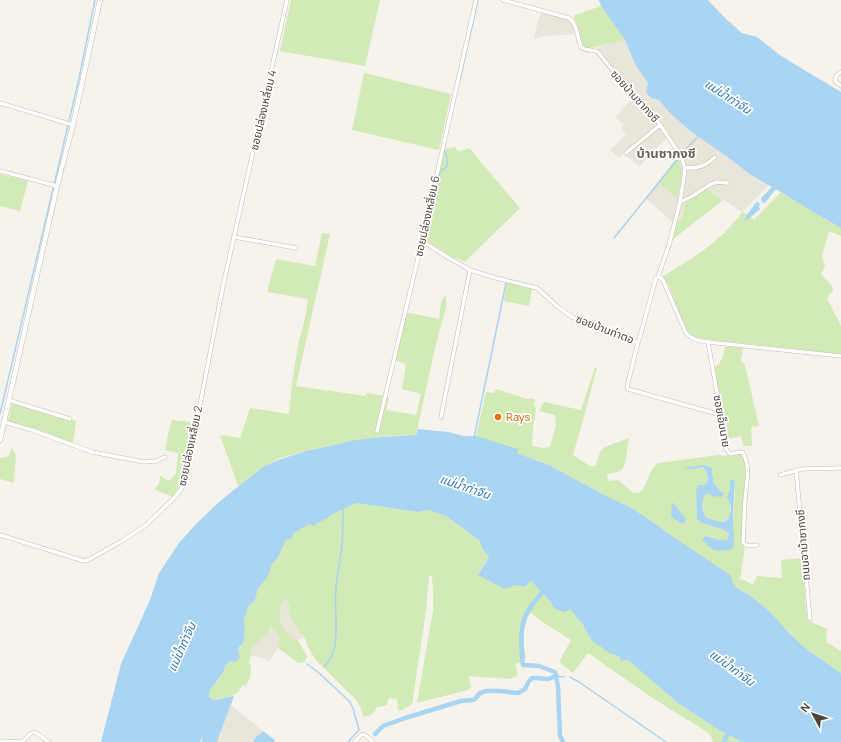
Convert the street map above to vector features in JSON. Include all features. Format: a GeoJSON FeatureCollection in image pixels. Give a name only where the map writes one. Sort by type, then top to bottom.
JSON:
{"type":"FeatureCollection","features":[{"type":"Feature","properties":{"kind":"street"},"geometry":{"type":"LineString","coordinates":[[0,440],[57,186],[74,124],[100,0]]}},
{"type":"Feature","properties":{"kind":"street","name":"ซอยปล่องเหลี่ยม 4"},"geometry":{"type":"LineString","coordinates":[[238,220],[287,0]]}},
{"type":"Feature","properties":{"kind":"street","name":"ซอยปล่องเหลี่ยม 6"},"geometry":{"type":"LineString","coordinates":[[377,431],[422,241],[476,0]]}},
{"type":"Feature","properties":{"kind":"street","name":"ซอยบ้านซากงซี"},"geometry":{"type":"LineString","coordinates":[[503,0],[569,18],[575,24],[581,47],[586,51],[598,52],[636,99],[648,108],[681,156],[684,168],[684,177],[680,202],[669,245],[658,277]]}},
{"type":"Feature","properties":{"kind":"street"},"geometry":{"type":"LineString","coordinates":[[841,72],[835,79],[835,81],[841,86]]}},
{"type":"Feature","properties":{"kind":"street"},"geometry":{"type":"LineString","coordinates":[[0,103],[74,124]]}},
{"type":"Feature","properties":{"kind":"street"},"geometry":{"type":"LineString","coordinates":[[626,153],[660,125]]}},
{"type":"Feature","properties":{"kind":"street"},"geometry":{"type":"LineString","coordinates":[[684,168],[695,168],[702,166],[707,164],[714,157]]}},
{"type":"Feature","properties":{"kind":"street"},"geometry":{"type":"LineString","coordinates":[[0,171],[57,186]]}},
{"type":"Feature","properties":{"kind":"street"},"geometry":{"type":"LineString","coordinates":[[680,202],[711,184],[717,182],[727,183]]}},
{"type":"Feature","properties":{"kind":"street","name":"ซอยปล่องเหลี่ยม 2"},"geometry":{"type":"LineString","coordinates":[[0,535],[84,561],[122,541],[146,525],[173,500],[180,491],[186,477],[223,286],[238,220]]}},
{"type":"Feature","properties":{"kind":"street"},"geometry":{"type":"LineString","coordinates":[[234,237],[296,248]]}},
{"type":"Feature","properties":{"kind":"street","name":"ซอยบ้านท่าตอ"},"geometry":{"type":"LineString","coordinates":[[422,241],[470,270],[496,278],[533,286],[558,307],[590,326],[636,342],[638,342],[656,278],[658,277]]}},
{"type":"Feature","properties":{"kind":"street"},"geometry":{"type":"LineString","coordinates":[[441,417],[470,270]]}},
{"type":"Feature","properties":{"kind":"street"},"geometry":{"type":"LineString","coordinates":[[658,277],[663,280],[686,333],[691,338],[708,342],[841,356]]}},
{"type":"Feature","properties":{"kind":"street"},"geometry":{"type":"LineString","coordinates":[[638,342],[627,387],[628,389],[721,415]]}},
{"type":"Feature","properties":{"kind":"street","name":"ซอยเอ็มนาย"},"geometry":{"type":"LineString","coordinates":[[708,342],[726,449],[730,454],[740,452],[743,453],[746,458],[747,474],[743,542],[748,546],[756,546]]}},
{"type":"Feature","properties":{"kind":"street"},"geometry":{"type":"LineString","coordinates":[[8,400],[70,420]]}},
{"type":"Feature","properties":{"kind":"street"},"geometry":{"type":"LineString","coordinates":[[4,422],[32,430],[92,452],[144,462],[156,461],[165,457]]}},
{"type":"Feature","properties":{"kind":"street"},"geometry":{"type":"LineString","coordinates":[[780,475],[802,469],[841,468]]}},
{"type":"Feature","properties":{"kind":"street","name":"ถนนอาม้าซากงซี"},"geometry":{"type":"LineString","coordinates":[[796,470],[810,619]]}},
{"type":"Feature","properties":{"kind":"street"},"geometry":{"type":"LineString","coordinates":[[0,741],[22,742],[34,732],[49,742]]}},
{"type":"Feature","properties":{"kind":"street"},"geometry":{"type":"LineString","coordinates":[[354,742],[363,734],[373,742]]}},
{"type":"Feature","properties":{"kind":"shaded area"},"geometry":{"type":"Polygon","coordinates":[[[542,12],[569,20],[572,22],[576,34],[546,36],[534,39],[538,21],[542,12]]]}},
{"type":"Feature","properties":{"kind":"shaded area"},"geometry":{"type":"Polygon","coordinates":[[[625,40],[636,66],[648,83],[646,92],[659,100],[669,112],[688,129],[751,175],[769,185],[742,212],[708,189],[686,201],[681,222],[676,225],[645,198],[658,182],[676,198],[681,178],[681,160],[667,137],[639,167],[624,154],[619,158],[610,150],[626,134],[621,129],[624,125],[615,117],[632,99],[596,54],[598,47],[625,40]]]}},
{"type":"Feature","properties":{"kind":"shaded area"},"geometry":{"type":"Polygon","coordinates":[[[286,598],[290,604],[289,612],[292,622],[305,638],[278,648],[269,661],[260,657],[251,656],[253,646],[269,633],[280,606],[286,598]]]}},
{"type":"Feature","properties":{"kind":"shaded area"},"geometry":{"type":"Polygon","coordinates":[[[231,705],[263,731],[255,738],[253,742],[217,742],[231,705]]]}},
{"type":"Feature","properties":{"kind":"green space"},"geometry":{"type":"Polygon","coordinates":[[[291,0],[380,0],[365,66],[280,51],[291,0]]]}},
{"type":"Feature","properties":{"kind":"green space"},"geometry":{"type":"Polygon","coordinates":[[[601,6],[625,40],[587,49],[584,48],[574,19],[575,15],[601,6]]]}},
{"type":"Feature","properties":{"kind":"green space"},"geometry":{"type":"Polygon","coordinates":[[[364,73],[451,94],[439,150],[352,130],[364,73]]]}},
{"type":"Feature","properties":{"kind":"green space"},"geometry":{"type":"Polygon","coordinates":[[[455,147],[458,152],[470,148],[520,208],[465,262],[452,257],[424,239],[442,156],[445,149],[455,147]]]}},
{"type":"Feature","properties":{"kind":"green space"},"geometry":{"type":"Polygon","coordinates":[[[678,156],[681,165],[681,177],[676,198],[658,182],[678,156]]]}},
{"type":"Feature","properties":{"kind":"green space"},"geometry":{"type":"Polygon","coordinates":[[[0,174],[28,181],[20,211],[0,206],[0,174]]]}},
{"type":"Feature","properties":{"kind":"green space"},"geometry":{"type":"Polygon","coordinates":[[[708,189],[723,200],[672,240],[677,221],[681,222],[686,201],[708,189]]]}},
{"type":"Feature","properties":{"kind":"green space"},"geometry":{"type":"Polygon","coordinates":[[[781,192],[841,228],[841,236],[829,231],[822,256],[825,266],[821,274],[832,286],[833,291],[827,298],[841,326],[841,354],[695,338],[689,334],[685,328],[669,286],[663,276],[711,245],[727,230],[742,212],[747,214],[742,221],[751,217],[754,220],[781,192]]]}},
{"type":"Feature","properties":{"kind":"green space"},"geometry":{"type":"Polygon","coordinates":[[[322,233],[330,234],[296,386],[366,396],[367,393],[389,397],[386,410],[416,415],[421,394],[402,389],[406,364],[395,360],[406,314],[410,313],[439,319],[443,297],[446,296],[446,307],[435,348],[416,435],[357,440],[295,454],[278,459],[262,468],[238,486],[220,435],[240,438],[250,408],[289,414],[299,341],[307,310],[308,299],[267,292],[276,259],[315,266],[322,233]]]}},
{"type":"Feature","properties":{"kind":"green space"},"geometry":{"type":"Polygon","coordinates":[[[507,282],[532,289],[529,306],[504,301],[507,282]]]}},
{"type":"Feature","properties":{"kind":"green space"},"geometry":{"type":"Polygon","coordinates":[[[725,347],[743,348],[741,360],[745,365],[759,426],[751,427],[752,446],[744,446],[741,436],[727,439],[714,368],[722,359],[725,347]]]}},
{"type":"Feature","properties":{"kind":"green space"},"geometry":{"type":"Polygon","coordinates":[[[595,367],[597,368],[573,455],[590,466],[595,466],[601,450],[629,438],[625,464],[621,471],[607,474],[608,481],[618,480],[632,492],[639,493],[642,490],[652,470],[659,463],[718,455],[732,456],[744,451],[749,480],[746,512],[746,538],[740,580],[742,579],[753,585],[757,576],[782,578],[781,560],[802,558],[807,620],[827,629],[826,642],[841,651],[841,673],[804,647],[751,596],[735,587],[729,575],[630,507],[604,495],[549,465],[476,437],[486,392],[494,393],[496,389],[535,400],[534,404],[536,409],[532,446],[543,448],[550,447],[556,425],[555,415],[539,411],[544,402],[581,410],[595,367]],[[705,465],[694,469],[703,467],[708,477],[707,483],[696,490],[697,520],[729,533],[728,539],[725,540],[705,536],[702,539],[731,550],[735,479],[730,480],[730,515],[722,522],[711,520],[707,517],[704,511],[702,504],[704,497],[708,493],[724,493],[715,485],[712,468],[705,465]],[[672,503],[675,515],[678,520],[684,524],[686,519],[672,503]]]}},
{"type":"Feature","properties":{"kind":"green space"},"geometry":{"type":"Polygon","coordinates":[[[12,403],[76,421],[73,443],[10,422],[8,420],[12,403]]]}},
{"type":"Feature","properties":{"kind":"green space"},"geometry":{"type":"Polygon","coordinates":[[[172,420],[191,422],[188,451],[182,480],[173,497],[154,489],[159,484],[160,476],[169,481],[176,473],[178,453],[165,450],[172,420]]]}},
{"type":"Feature","properties":{"kind":"green space"},"geometry":{"type":"Polygon","coordinates":[[[12,448],[16,455],[14,483],[0,479],[0,458],[9,456],[12,448]]]}},
{"type":"Feature","properties":{"kind":"green space"},"geometry":{"type":"Polygon","coordinates":[[[356,503],[418,512],[428,510],[446,516],[479,540],[483,550],[489,557],[478,574],[525,587],[531,581],[549,600],[555,609],[570,609],[583,625],[591,640],[611,654],[628,660],[679,704],[719,730],[743,742],[713,742],[710,734],[651,697],[588,653],[573,673],[559,662],[571,640],[541,621],[530,612],[526,621],[523,636],[526,658],[524,658],[524,662],[515,664],[518,673],[516,677],[508,679],[469,676],[471,687],[468,690],[417,703],[433,610],[432,576],[429,576],[426,611],[412,704],[406,708],[398,711],[397,699],[392,698],[388,699],[387,705],[377,707],[372,714],[363,717],[360,706],[356,700],[315,659],[305,638],[292,622],[289,612],[290,604],[286,599],[281,607],[279,622],[291,638],[298,640],[307,656],[304,662],[298,663],[278,648],[279,636],[271,626],[269,633],[253,646],[249,664],[251,666],[250,674],[247,684],[245,686],[242,685],[234,695],[214,700],[209,697],[209,692],[224,671],[225,666],[232,661],[243,644],[245,631],[244,619],[248,607],[255,600],[258,589],[267,576],[272,564],[277,559],[286,540],[292,538],[294,533],[309,524],[356,503]]]}},
{"type":"Feature","properties":{"kind":"water","name":"แม่น้ำท่าจีน"},"geometry":{"type":"Polygon","coordinates":[[[599,0],[708,0],[742,33],[757,37],[781,56],[841,92],[841,228],[776,189],[765,203],[762,202],[761,198],[772,187],[751,175],[688,129],[669,112],[659,100],[651,98],[646,92],[648,83],[636,66],[625,40],[601,6],[599,0]]]}},
{"type":"Feature","properties":{"kind":"water"},"geometry":{"type":"Polygon","coordinates":[[[757,201],[760,204],[760,209],[751,217],[742,222],[757,201]]]}},
{"type":"Feature","properties":{"kind":"water","name":"แม่น้ำท่าจีน"},"geometry":{"type":"Polygon","coordinates":[[[418,429],[448,432],[464,436],[476,436],[518,449],[517,453],[549,465],[604,495],[630,507],[730,575],[735,587],[751,596],[770,612],[804,647],[841,673],[841,742],[743,742],[719,730],[679,704],[628,660],[621,661],[620,657],[611,654],[591,640],[583,625],[570,609],[564,612],[555,609],[549,600],[531,581],[525,587],[514,585],[505,589],[478,575],[489,557],[483,550],[479,540],[446,516],[428,510],[418,512],[356,503],[313,526],[309,524],[294,533],[292,538],[286,540],[277,559],[272,564],[268,576],[258,589],[255,600],[248,607],[244,619],[245,631],[243,644],[238,650],[240,657],[236,662],[231,661],[225,666],[224,671],[209,692],[209,697],[214,700],[234,696],[217,742],[202,742],[202,738],[200,742],[101,742],[121,664],[150,600],[159,573],[179,543],[196,524],[241,484],[263,467],[278,460],[306,451],[356,440],[416,435],[418,429]]]}},
{"type":"Feature","properties":{"kind":"water"},"geometry":{"type":"Polygon","coordinates":[[[705,465],[712,468],[714,482],[724,493],[722,497],[712,496],[708,493],[704,497],[702,503],[703,509],[708,518],[723,522],[729,517],[731,512],[730,503],[728,500],[730,480],[735,479],[733,516],[734,544],[731,550],[714,550],[702,539],[705,536],[725,540],[728,539],[729,533],[697,520],[696,490],[699,485],[704,485],[707,483],[708,479],[706,471],[703,467],[683,469],[705,465]]]}},
{"type":"Feature","properties":{"kind":"water"},"geometry":{"type":"Polygon","coordinates":[[[672,502],[686,519],[684,524],[671,517],[672,502]]]}},
{"type":"Feature","properties":{"kind":"water"},"geometry":{"type":"Polygon","coordinates":[[[263,731],[275,740],[274,742],[253,742],[255,738],[263,731]]]}},
{"type":"Feature","properties":{"kind":"waterway"},"geometry":{"type":"LineString","coordinates":[[0,414],[78,83],[95,0]]}},
{"type":"Feature","properties":{"kind":"waterway"},"geometry":{"type":"LineString","coordinates":[[460,80],[478,0]]}},
{"type":"Feature","properties":{"kind":"waterway"},"geometry":{"type":"LineString","coordinates":[[614,238],[686,149],[699,136]]}},
{"type":"Feature","properties":{"kind":"waterway"},"geometry":{"type":"LineString","coordinates":[[425,237],[440,172],[448,163],[444,150]]}},
{"type":"Feature","properties":{"kind":"waterway"},"geometry":{"type":"LineString","coordinates":[[474,438],[506,283]]}},
{"type":"Feature","properties":{"kind":"waterway"},"geometry":{"type":"LineString","coordinates":[[324,667],[331,658],[335,646],[336,594],[342,544],[343,507]]}},
{"type":"Feature","properties":{"kind":"waterway"},"geometry":{"type":"LineString","coordinates":[[546,588],[532,605],[524,619],[522,626],[523,665],[539,666],[555,672],[558,686],[560,736],[563,742]]}},
{"type":"Feature","properties":{"kind":"waterway"},"geometry":{"type":"LineString","coordinates":[[307,664],[318,672],[350,702],[359,730],[348,742]]}},
{"type":"Feature","properties":{"kind":"waterway"},"geometry":{"type":"LineString","coordinates":[[556,676],[564,677]]}},
{"type":"Feature","properties":{"kind":"waterway"},"geometry":{"type":"LineString","coordinates":[[375,734],[383,726],[461,701],[475,699],[480,693],[486,691],[518,693],[525,689],[532,678],[548,679],[556,676]]}},
{"type":"Feature","properties":{"kind":"waterway"},"geometry":{"type":"LineString","coordinates":[[570,677],[666,742]]}},
{"type":"Feature","properties":{"kind":"waterway"},"geometry":{"type":"LineString","coordinates":[[724,742],[730,729]]}},
{"type":"Feature","properties":{"kind":"place","name":"Rays"},"geometry":{"type":"Point","coordinates":[498,417]}},
{"type":"Feature","properties":{"kind":"district","name":"บ้านซากงซี"},"geometry":{"type":"Point","coordinates":[666,153]}}]}
